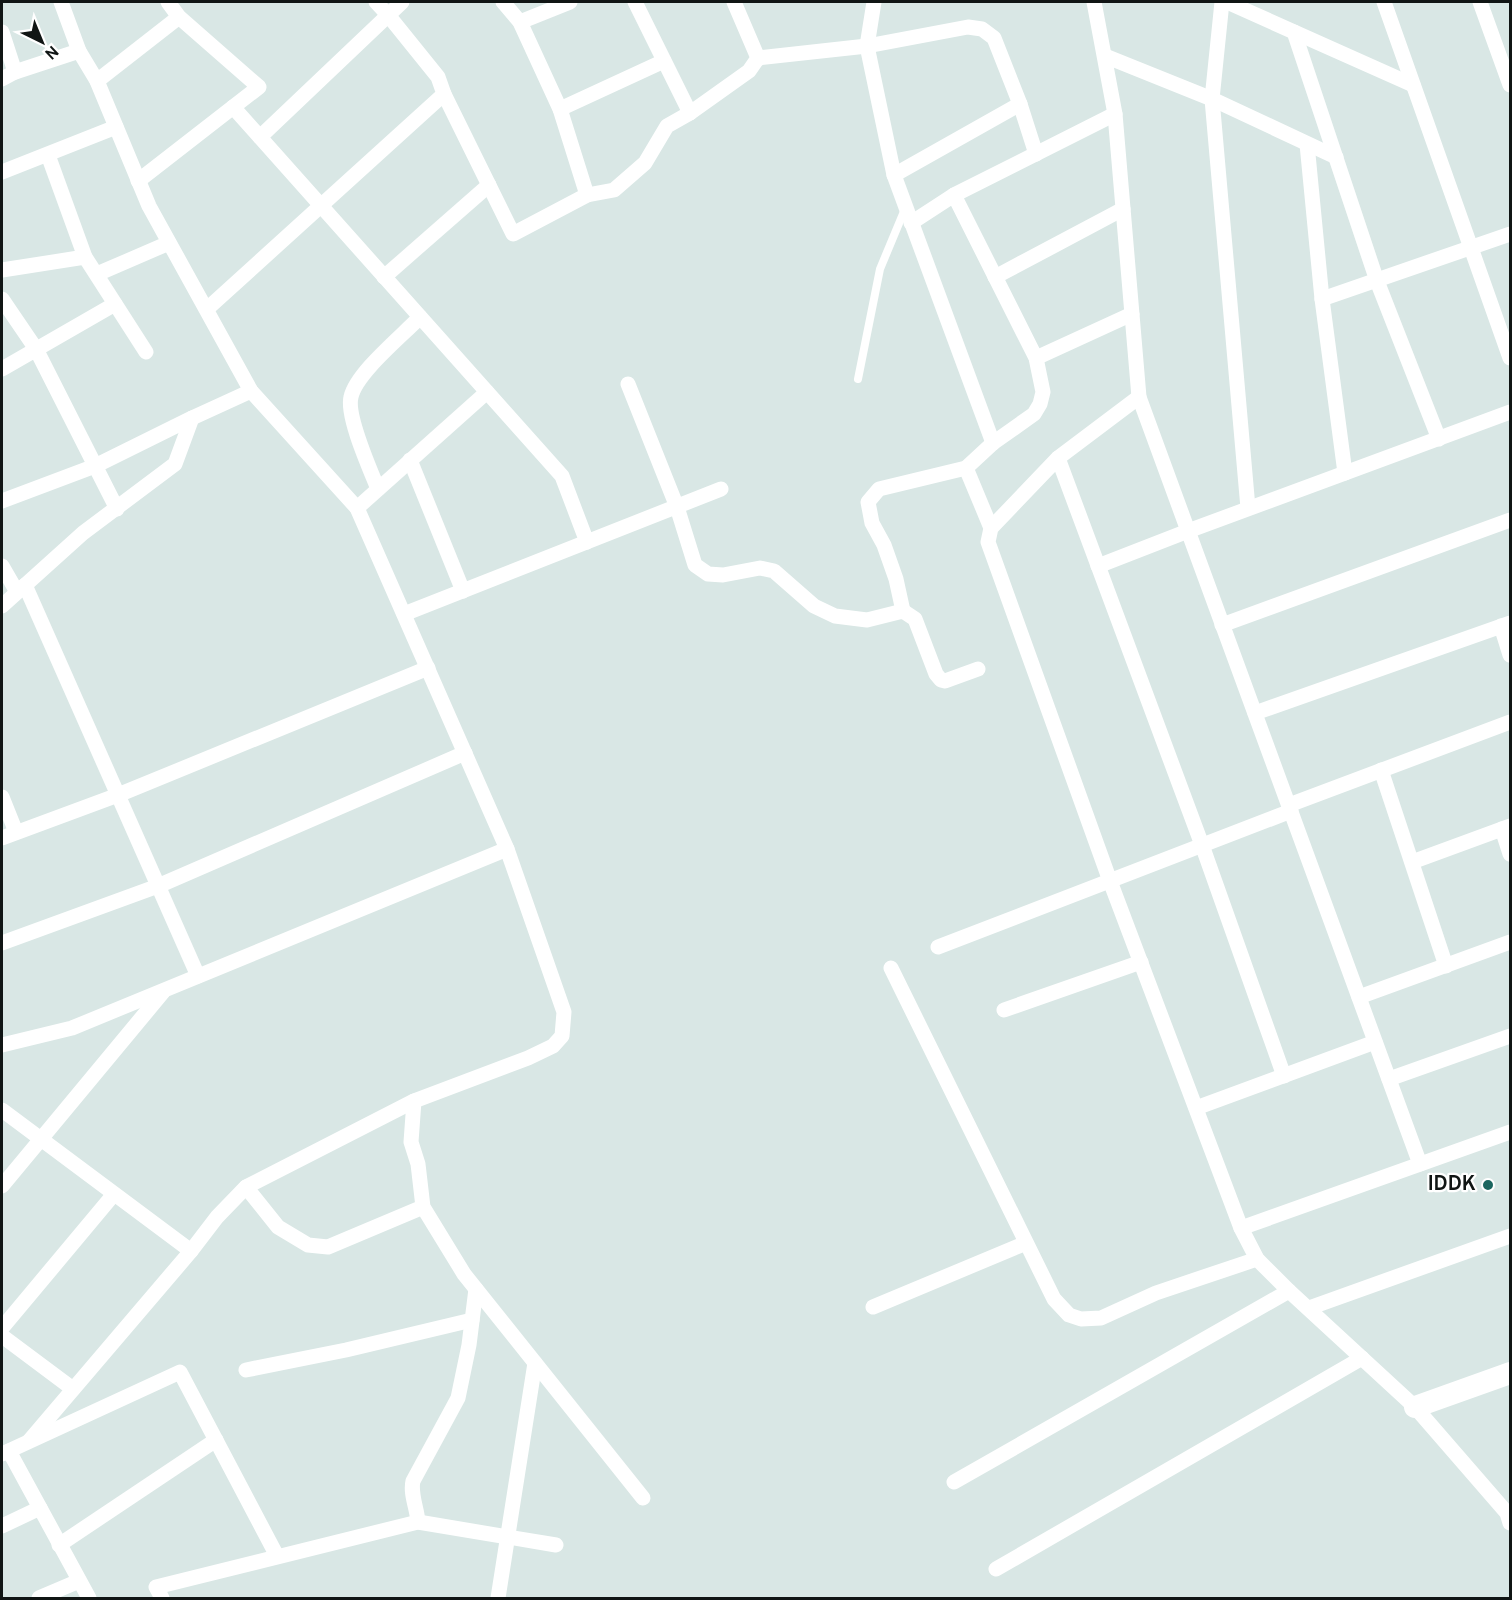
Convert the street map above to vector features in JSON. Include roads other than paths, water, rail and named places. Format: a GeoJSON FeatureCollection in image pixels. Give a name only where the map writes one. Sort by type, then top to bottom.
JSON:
{"type":"FeatureCollection","features":[{"type":"Feature","properties":{"kind":"street"},"geometry":{"type":"LineString","coordinates":[[138,181],[259,87],[179,17],[168,2]]}},
{"type":"Feature","properties":{"kind":"street"},"geometry":{"type":"LineString","coordinates":[[376,2],[438,77],[444,94],[513,234],[586,195],[614,190],[645,163],[667,126],[690,113],[749,71],[758,58],[867,46],[968,27],[982,29],[994,38],[1020,104],[1036,154]]}},
{"type":"Feature","properties":{"kind":"street"},"geometry":{"type":"LineString","coordinates":[[260,136],[402,2]]}},
{"type":"Feature","properties":{"kind":"street"},"geometry":{"type":"LineString","coordinates":[[503,2],[520,22],[560,110],[586,195]]}},
{"type":"Feature","properties":{"kind":"street"},"geometry":{"type":"LineString","coordinates":[[520,22],[570,2]]}},
{"type":"Feature","properties":{"kind":"street"},"geometry":{"type":"LineString","coordinates":[[635,2],[690,113]]}},
{"type":"Feature","properties":{"kind":"street"},"geometry":{"type":"LineString","coordinates":[[734,2],[758,58]]}},
{"type":"Feature","properties":{"kind":"street"},"geometry":{"type":"LineString","coordinates":[[874,2],[867,46],[894,175],[993,443]]}},
{"type":"Feature","properties":{"kind":"street"},"geometry":{"type":"LineString","coordinates":[[1094,2],[1115,114],[1139,397],[1420,1164]]}},
{"type":"Feature","properties":{"kind":"street"},"geometry":{"type":"LineString","coordinates":[[1222,2],[1212,99],[1248,508]]}},
{"type":"Feature","properties":{"kind":"street"},"geometry":{"type":"LineString","coordinates":[[1227,2],[1413,86]]}},
{"type":"Feature","properties":{"kind":"street"},"geometry":{"type":"LineString","coordinates":[[1384,2],[1510,358]]}},
{"type":"Feature","properties":{"kind":"street"},"geometry":{"type":"LineString","coordinates":[[1480,2],[1510,85]]}},
{"type":"Feature","properties":{"kind":"street"},"geometry":{"type":"LineString","coordinates":[[29,1442],[191,1251],[217,1217],[246,1187],[414,1101],[528,1058],[553,1046],[562,1036],[564,1012],[507,849],[357,508],[251,391],[149,206],[97,81],[79,51],[66,4]]}},
{"type":"Feature","properties":{"kind":"street"},"geometry":{"type":"LineString","coordinates":[[97,81],[179,17]]}},
{"type":"Feature","properties":{"kind":"street"},"geometry":{"type":"LineString","coordinates":[[2,32],[8,76],[79,51]]}},
{"type":"Feature","properties":{"kind":"street"},"geometry":{"type":"LineString","coordinates":[[1294,32],[1377,281],[1439,439]]}},
{"type":"Feature","properties":{"kind":"street"},"geometry":{"type":"LineString","coordinates":[[1105,56],[1212,99],[1336,157]]}},
{"type":"Feature","properties":{"kind":"street"},"geometry":{"type":"LineString","coordinates":[[560,110],[664,60]]}},
{"type":"Feature","properties":{"kind":"street"},"geometry":{"type":"LineString","coordinates":[[207,309],[444,94]]}},
{"type":"Feature","properties":{"kind":"street"},"geometry":{"type":"LineString","coordinates":[[894,175],[1020,104]]}},
{"type":"Feature","properties":{"kind":"street"},"geometry":{"type":"LineString","coordinates":[[233,107],[562,477],[587,542]]}},
{"type":"Feature","properties":{"kind":"street"},"geometry":{"type":"LineString","coordinates":[[910,223],[954,195],[1115,114]]}},
{"type":"Feature","properties":{"kind":"street"},"geometry":{"type":"LineString","coordinates":[[2,172],[116,127]]}},
{"type":"Feature","properties":{"kind":"street"},"geometry":{"type":"LineString","coordinates":[[1307,144],[1322,299],[1345,473]]}},
{"type":"Feature","properties":{"kind":"street"},"geometry":{"type":"LineString","coordinates":[[48,155],[85,257],[146,352]]}},
{"type":"Feature","properties":{"kind":"street"},"geometry":{"type":"LineString","coordinates":[[384,277],[489,185]]}},
{"type":"Feature","properties":{"kind":"street"},"geometry":{"type":"LineString","coordinates":[[903,611],[896,579],[884,545],[872,523],[868,502],[879,489],[966,468],[993,443],[1034,414],[1043,392],[1036,358],[954,195]]}},
{"type":"Feature","properties":{"kind":"street"},"geometry":{"type":"LineString","coordinates":[[996,277],[1123,209]]}},
{"type":"Feature","properties":{"kind":"street"},"geometry":{"type":"LineString","coordinates":[[1322,299],[1510,234]]}},
{"type":"Feature","properties":{"kind":"street"},"geometry":{"type":"LineString","coordinates":[[97,274],[169,243]]}},
{"type":"Feature","properties":{"kind":"street"},"geometry":{"type":"LineString","coordinates":[[2,270],[85,257]]}},
{"type":"Feature","properties":{"kind":"street"},"geometry":{"type":"LineString","coordinates":[[2,299],[36,349],[117,509]]}},
{"type":"Feature","properties":{"kind":"street"},"geometry":{"type":"LineString","coordinates":[[2,369],[116,304]]}},
{"type":"Feature","properties":{"kind":"street"},"geometry":{"type":"LineString","coordinates":[[1036,358],[1132,314]]}},
{"type":"Feature","properties":{"kind":"street"},"geometry":{"type":"LineString","coordinates":[[378,489],[351,416],[350,398],[358,380],[420,317]]}},
{"type":"Feature","properties":{"kind":"street"},"geometry":{"type":"LineString","coordinates":[[628,384],[677,507],[695,565],[708,574],[723,575],[760,568],[774,572],[814,606],[835,616],[867,620],[903,611],[911,614],[915,619],[936,674],[941,680],[945,681],[978,669]]}},
{"type":"Feature","properties":{"kind":"street"},"geometry":{"type":"LineString","coordinates":[[2,501],[95,466],[251,391]]}},
{"type":"Feature","properties":{"kind":"street"},"geometry":{"type":"LineString","coordinates":[[357,508],[487,392]]}},
{"type":"Feature","properties":{"kind":"street"},"geometry":{"type":"LineString","coordinates":[[1139,397],[1058,458],[991,528],[988,542],[1110,880],[1241,1228],[1257,1259],[1415,1407],[1509,1516]]}},
{"type":"Feature","properties":{"kind":"street"},"geometry":{"type":"LineString","coordinates":[[1098,566],[1248,508],[1510,412]]}},
{"type":"Feature","properties":{"kind":"street"},"geometry":{"type":"LineString","coordinates":[[2,606],[83,533],[175,464],[192,418]]}},
{"type":"Feature","properties":{"kind":"street"},"geometry":{"type":"LineString","coordinates":[[1058,458],[1202,845],[1284,1076]]}},
{"type":"Feature","properties":{"kind":"street"},"geometry":{"type":"LineString","coordinates":[[410,460],[463,591]]}},
{"type":"Feature","properties":{"kind":"street"},"geometry":{"type":"LineString","coordinates":[[966,468],[991,528]]}},
{"type":"Feature","properties":{"kind":"street"},"geometry":{"type":"LineString","coordinates":[[404,614],[721,489]]}},
{"type":"Feature","properties":{"kind":"street"},"geometry":{"type":"LineString","coordinates":[[1222,625],[1510,520]]}},
{"type":"Feature","properties":{"kind":"street"},"geometry":{"type":"LineString","coordinates":[[2,566],[21,589],[118,795],[198,976]]}},
{"type":"Feature","properties":{"kind":"street"},"geometry":{"type":"LineString","coordinates":[[1255,713],[1506,624],[1510,655]]}},
{"type":"Feature","properties":{"kind":"street"},"geometry":{"type":"LineString","coordinates":[[2,838],[118,795],[428,668]]}},
{"type":"Feature","properties":{"kind":"street"},"geometry":{"type":"LineString","coordinates":[[938,948],[1202,845],[1381,770],[1510,722]]}},
{"type":"Feature","properties":{"kind":"street"},"geometry":{"type":"LineString","coordinates":[[2,943],[158,886],[465,753]]}},
{"type":"Feature","properties":{"kind":"street"},"geometry":{"type":"LineString","coordinates":[[1381,770],[1446,966]]}},
{"type":"Feature","properties":{"kind":"street"},"geometry":{"type":"LineString","coordinates":[[2,797],[16,832]]}},
{"type":"Feature","properties":{"kind":"street"},"geometry":{"type":"LineString","coordinates":[[1412,862],[1506,827],[1510,854]]}},
{"type":"Feature","properties":{"kind":"street"},"geometry":{"type":"LineString","coordinates":[[2,1045],[72,1028],[507,849]]}},
{"type":"Feature","properties":{"kind":"street"},"geometry":{"type":"LineString","coordinates":[[1359,997],[1510,942]]}},
{"type":"Feature","properties":{"kind":"street"},"geometry":{"type":"LineString","coordinates":[[1004,1010],[1141,962]]}},
{"type":"Feature","properties":{"kind":"street"},"geometry":{"type":"LineString","coordinates":[[891,968],[1054,1299],[1069,1315],[1081,1319],[1101,1318],[1156,1293],[1257,1259]]}},
{"type":"Feature","properties":{"kind":"street"},"geometry":{"type":"LineString","coordinates":[[2,1186],[164,990]]}},
{"type":"Feature","properties":{"kind":"street"},"geometry":{"type":"LineString","coordinates":[[1389,1079],[1510,1036]]}},
{"type":"Feature","properties":{"kind":"street"},"geometry":{"type":"LineString","coordinates":[[1196,1108],[1375,1042]]}},
{"type":"Feature","properties":{"kind":"street"},"geometry":{"type":"LineString","coordinates":[[414,1101],[411,1142],[418,1164],[423,1207],[464,1274],[643,1498]]}},
{"type":"Feature","properties":{"kind":"street"},"geometry":{"type":"LineString","coordinates":[[2,1110],[191,1251]]}},
{"type":"Feature","properties":{"kind":"street"},"geometry":{"type":"LineString","coordinates":[[1241,1228],[1510,1132]]}},
{"type":"Feature","properties":{"kind":"street"},"geometry":{"type":"LineString","coordinates":[[246,1187],[278,1227],[308,1245],[328,1247],[423,1207]]}},
{"type":"Feature","properties":{"kind":"street"},"geometry":{"type":"LineString","coordinates":[[2,1328],[114,1194]]}},
{"type":"Feature","properties":{"kind":"street"},"geometry":{"type":"LineString","coordinates":[[1309,1308],[1510,1236]]}},
{"type":"Feature","properties":{"kind":"street"},"geometry":{"type":"LineString","coordinates":[[873,1307],[1026,1243]]}},
{"type":"Feature","properties":{"kind":"street"},"geometry":{"type":"LineString","coordinates":[[418,1522],[416,1503],[411,1490],[413,1481],[458,1398],[476,1289]]}},
{"type":"Feature","properties":{"kind":"street"},"geometry":{"type":"LineString","coordinates":[[954,1482],[1289,1291]]}},
{"type":"Feature","properties":{"kind":"street"},"geometry":{"type":"LineString","coordinates":[[246,1370],[346,1350],[472,1320]]}},
{"type":"Feature","properties":{"kind":"street"},"geometry":{"type":"LineString","coordinates":[[2,1336],[73,1389]]}},
{"type":"Feature","properties":{"kind":"street"},"geometry":{"type":"LineString","coordinates":[[996,1569],[1362,1358]]}},
{"type":"Feature","properties":{"kind":"street"},"geometry":{"type":"LineString","coordinates":[[498,1599],[535,1363]]}},
{"type":"Feature","properties":{"kind":"street"},"geometry":{"type":"LineString","coordinates":[[89,1599],[40,1508],[5,1453],[180,1372],[278,1556]]}},
{"type":"Feature","properties":{"kind":"street"},"geometry":{"type":"LineString","coordinates":[[1415,1407],[1510,1373]]}},
{"type":"Feature","properties":{"kind":"street"},"geometry":{"type":"LineString","coordinates":[[59,1545],[216,1440]]}},
{"type":"Feature","properties":{"kind":"street"},"geometry":{"type":"LineString","coordinates":[[2,1526],[40,1508]]}},
{"type":"Feature","properties":{"kind":"street"},"geometry":{"type":"LineString","coordinates":[[162,1599],[156,1587],[418,1522],[556,1545]]}},
{"type":"Feature","properties":{"kind":"street"},"geometry":{"type":"LineString","coordinates":[[39,1599],[79,1581]]}},
{"type":"Feature","properties":{"kind":"lane"},"geometry":{"type":"LineString","coordinates":[[858,379],[880,269],[905,207]]}},
{"type":"Feature","properties":{"kind":"place","name":"IDDK"},"geometry":{"type":"Point","coordinates":[1488,1185]}}]}
